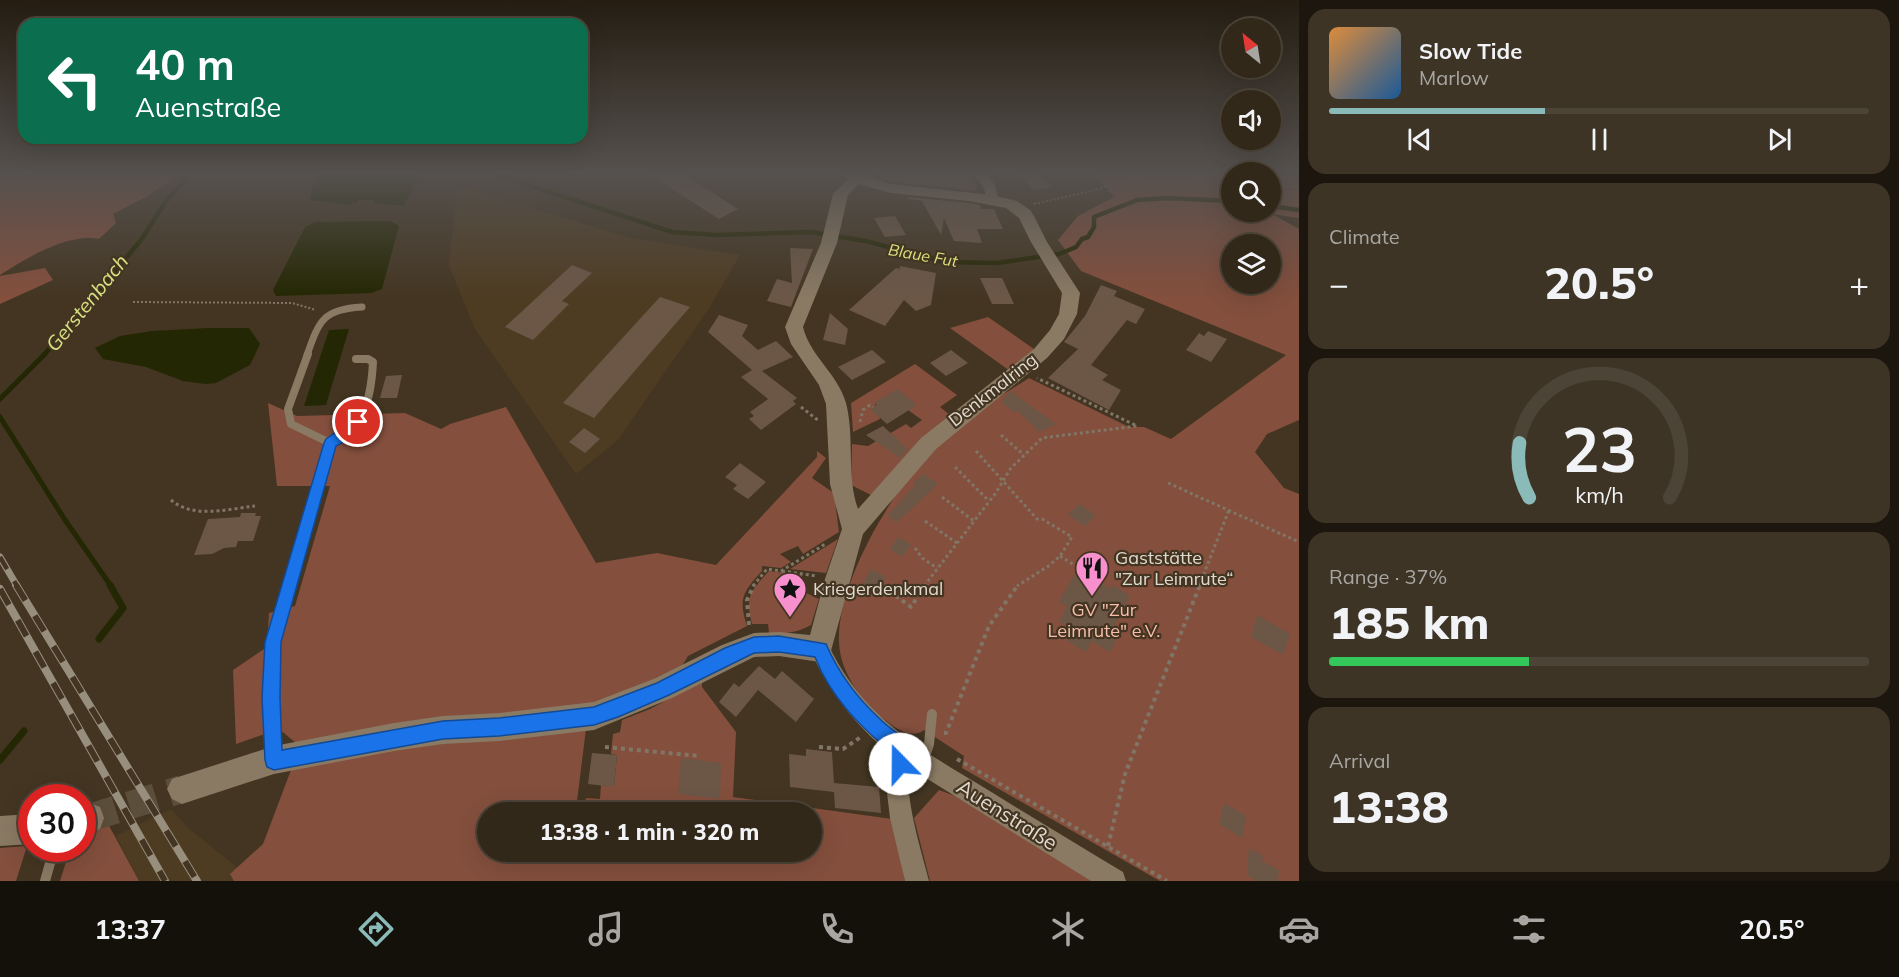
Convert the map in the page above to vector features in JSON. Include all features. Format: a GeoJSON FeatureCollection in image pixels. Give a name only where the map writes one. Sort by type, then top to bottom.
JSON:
{"type":"FeatureCollection","features":[{"type":"Feature","properties":{"kind":"street"},"geometry":{"type":"LineString","coordinates":[[835,215],[830,235],[794,327],[795,337],[824,375],[835,401],[843,498],[852,533]]}},
{"type":"Feature","properties":{"kind":"street","name":"Denkmalring"},"geometry":{"type":"LineString","coordinates":[[820,649],[836,582],[852,533],[921,450],[1022,370],[1052,342],[1069,315],[1072,304],[1071,293],[1026,215]]}},
{"type":"Feature","properties":{"kind":"street"},"geometry":{"type":"LineString","coordinates":[[182,789],[274,760],[443,730],[499,727],[594,716],[654,693],[731,654],[754,645],[779,644],[820,649]]}},
{"type":"Feature","properties":{"kind":"street","name":"Auenstraße"},"geometry":{"type":"LineString","coordinates":[[820,649],[830,673],[844,696],[903,751],[926,754],[1114,881]]}},
{"type":"Feature","properties":{"kind":"street"},"geometry":{"type":"LineString","coordinates":[[903,751],[896,776],[902,818],[917,881]]}},
{"type":"Feature","properties":{"kind":"lane"},"geometry":{"type":"LineString","coordinates":[[330,443],[291,424],[288,409],[318,325],[326,314],[336,309],[362,307]]}},
{"type":"Feature","properties":{"kind":"lane"},"geometry":{"type":"LineString","coordinates":[[274,760],[271,698],[273,642],[330,443],[347,433],[358,422],[364,404],[373,362],[368,359],[356,359]]}},
{"type":"Feature","properties":{"kind":"lane"},"geometry":{"type":"LineString","coordinates":[[926,754],[932,714]]}},
{"type":"Feature","properties":{"kind":"lane"},"geometry":{"type":"LineString","coordinates":[[45,881],[50,862]]}},
{"type":"Feature","properties":{"kind":"path"},"geometry":{"type":"LineString","coordinates":[[133,302],[292,303],[326,314]]}},
{"type":"Feature","properties":{"kind":"path"},"geometry":{"type":"LineString","coordinates":[[889,591],[911,606],[1011,468],[1042,438],[1137,426],[1022,370]]}},
{"type":"Feature","properties":{"kind":"path"},"geometry":{"type":"LineString","coordinates":[[857,427],[863,410],[870,405],[873,408]]}},
{"type":"Feature","properties":{"kind":"path"},"geometry":{"type":"LineString","coordinates":[[1001,435],[1024,455]]}},
{"type":"Feature","properties":{"kind":"path"},"geometry":{"type":"LineString","coordinates":[[931,729],[946,733],[989,626],[1019,583],[1039,573],[1060,556],[1072,537],[1042,519],[1036,519],[976,451]]}},
{"type":"Feature","properties":{"kind":"path"},"geometry":{"type":"LineString","coordinates":[[955,467],[989,501]]}},
{"type":"Feature","properties":{"kind":"path"},"geometry":{"type":"LineString","coordinates":[[1168,483],[1299,542]]}},
{"type":"Feature","properties":{"kind":"path"},"geometry":{"type":"LineString","coordinates":[[942,497],[974,521]]}},
{"type":"Feature","properties":{"kind":"path"},"geometry":{"type":"LineString","coordinates":[[171,500],[175,506],[201,511],[255,506]]}},
{"type":"Feature","properties":{"kind":"path"},"geometry":{"type":"LineString","coordinates":[[1108,846],[1125,774],[1229,510]]}},
{"type":"Feature","properties":{"kind":"path"},"geometry":{"type":"LineString","coordinates":[[925,521],[957,543]]}},
{"type":"Feature","properties":{"kind":"path"},"geometry":{"type":"LineString","coordinates":[[781,571],[837,536],[852,533]]}},
{"type":"Feature","properties":{"kind":"path"},"geometry":{"type":"LineString","coordinates":[[915,548],[922,558],[937,568]]}},
{"type":"Feature","properties":{"kind":"path"},"geometry":{"type":"LineString","coordinates":[[1060,556],[1099,581]]}},
{"type":"Feature","properties":{"kind":"path"},"geometry":{"type":"LineString","coordinates":[[749,623],[745,605],[751,588],[767,569],[805,573],[836,582]]}},
{"type":"Feature","properties":{"kind":"path"},"geometry":{"type":"LineString","coordinates":[[819,747],[843,749],[854,744],[874,726]]}},
{"type":"Feature","properties":{"kind":"path"},"geometry":{"type":"LineString","coordinates":[[605,747],[700,756]]}},
{"type":"Feature","properties":{"kind":"path"},"geometry":{"type":"LineString","coordinates":[[926,754],[1108,846],[1167,881]]}},
{"type":"Feature","properties":{"kind":"shaded area"},"geometry":{"type":"Polygon","coordinates":[[[454,215],[555,215],[630,238],[740,255],[708,310],[618,440],[576,474],[475,329],[449,266],[454,215]]]}},
{"type":"Feature","properties":{"kind":"shaded area"},"geometry":{"type":"Polygon","coordinates":[[[391,221],[399,226],[382,289],[371,293],[276,296],[273,290],[305,227],[315,222],[391,221]]]}},
{"type":"Feature","properties":{"kind":"shaded area"},"geometry":{"type":"Polygon","coordinates":[[[249,328],[260,344],[250,365],[216,383],[206,384],[183,381],[146,367],[103,359],[95,348],[120,336],[152,331],[249,328]]]}},
{"type":"Feature","properties":{"kind":"shaded area"},"geometry":{"type":"Polygon","coordinates":[[[349,329],[326,405],[304,406],[329,330],[349,329]]]}},
{"type":"Feature","properties":{"kind":"shaded area"},"geometry":{"type":"Polygon","coordinates":[[[171,809],[188,828],[244,873],[249,881],[139,881],[116,836],[171,809]]]}},
{"type":"Feature","properties":{"kind":"green space"},"geometry":{"type":"Polygon","coordinates":[[[0,215],[113,215],[116,223],[99,239],[87,238],[61,243],[22,261],[0,275],[0,215]]]}},
{"type":"Feature","properties":{"kind":"green space","name":"GV \"Zur Leimrute\" e.V."},"geometry":{"type":"Polygon","coordinates":[[[1080,215],[1221,215],[1221,222],[1281,222],[1281,219],[1299,229],[1299,420],[1267,434],[1255,452],[1284,488],[1299,494],[1299,881],[1160,881],[962,768],[964,756],[924,730],[913,734],[892,726],[867,704],[853,685],[843,664],[839,642],[840,621],[845,598],[853,574],[876,528],[915,469],[957,427],[974,414],[1029,378],[1129,427],[1144,427],[1171,439],[1286,355],[1081,271],[1058,240],[1080,215]]]}},
{"type":"Feature","properties":{"kind":"green space","name":"GV \"Zur Leimrute\" e.V."},"geometry":{"type":"Polygon","coordinates":[[[1281,215],[1281,215],[1299,215],[1299,218],[1281,215]]]}},
{"type":"Feature","properties":{"kind":"green space"},"geometry":{"type":"Polygon","coordinates":[[[45,268],[53,280],[0,304],[0,276],[45,268]]]}},
{"type":"Feature","properties":{"kind":"green space"},"geometry":{"type":"Polygon","coordinates":[[[988,317],[1034,349],[1010,371],[950,328],[988,317]]]}},
{"type":"Feature","properties":{"kind":"green space"},"geometry":{"type":"Polygon","coordinates":[[[915,364],[957,395],[940,407],[950,415],[918,442],[873,496],[851,485],[852,444],[868,446],[906,424],[911,428],[922,420],[908,410],[875,403],[880,419],[853,432],[851,403],[915,364]]]}},
{"type":"Feature","properties":{"kind":"green space"},"geometry":{"type":"Polygon","coordinates":[[[268,403],[297,416],[405,413],[441,429],[450,424],[506,407],[596,563],[657,553],[716,565],[817,457],[817,451],[826,458],[812,478],[834,493],[839,532],[803,554],[798,546],[780,554],[791,562],[781,568],[762,566],[762,571],[744,596],[743,609],[747,626],[688,656],[682,666],[645,685],[582,709],[296,743],[279,729],[236,744],[233,670],[267,647],[269,613],[295,606],[330,486],[277,486],[268,403]]]}},
{"type":"Feature","properties":{"kind":"green space"},"geometry":{"type":"Polygon","coordinates":[[[838,539],[826,573],[790,569],[838,539]]]}},
{"type":"Feature","properties":{"kind":"green space"},"geometry":{"type":"Polygon","coordinates":[[[769,571],[802,575],[800,590],[819,599],[811,625],[786,633],[769,633],[768,624],[752,624],[749,600],[757,584],[769,571]]]}},
{"type":"Feature","properties":{"kind":"green space"},"geometry":{"type":"Polygon","coordinates":[[[702,681],[702,687],[736,732],[733,797],[769,802],[585,802],[586,798],[600,799],[601,785],[614,786],[617,755],[611,754],[613,734],[620,732],[622,720],[650,709],[702,681]]]}},
{"type":"Feature","properties":{"kind":"green space"},"geometry":{"type":"Polygon","coordinates":[[[586,729],[577,801],[581,802],[477,802],[477,862],[822,862],[822,809],[892,819],[905,881],[234,881],[230,874],[263,844],[291,770],[373,751],[586,729]]]}},
{"type":"Feature","properties":{"kind":"green space"},"geometry":{"type":"Polygon","coordinates":[[[939,790],[955,796],[1098,881],[930,881],[914,818],[939,790]]]}},
{"type":"Feature","properties":{"kind":"green space"},"geometry":{"type":"Polygon","coordinates":[[[107,822],[139,881],[60,881],[66,862],[96,862],[96,827],[107,822]]]}},
{"type":"Feature","properties":{"kind":"green space"},"geometry":{"type":"Polygon","coordinates":[[[18,847],[18,862],[22,862],[16,881],[0,881],[0,848],[18,847]]]}},
{"type":"Feature","properties":{"kind":"building"},"geometry":{"type":"Polygon","coordinates":[[[713,215],[726,215],[719,219],[713,215]]]}},
{"type":"Feature","properties":{"kind":"building"},"geometry":{"type":"Polygon","coordinates":[[[930,215],[997,215],[1003,229],[977,229],[982,243],[954,241],[944,218],[941,235],[930,215]]]}},
{"type":"Feature","properties":{"kind":"building"},"geometry":{"type":"Polygon","coordinates":[[[895,216],[906,235],[885,237],[874,218],[895,216]]]}},
{"type":"Feature","properties":{"kind":"building"},"geometry":{"type":"Polygon","coordinates":[[[790,248],[813,249],[791,307],[767,301],[777,279],[792,283],[790,248]]]}},
{"type":"Feature","properties":{"kind":"building"},"geometry":{"type":"Polygon","coordinates":[[[572,265],[592,273],[562,301],[569,304],[533,340],[505,327],[572,265]]]}},
{"type":"Feature","properties":{"kind":"building"},"geometry":{"type":"Polygon","coordinates":[[[900,266],[936,273],[931,305],[916,311],[904,300],[885,326],[849,310],[896,268],[900,269],[900,266]]]}},
{"type":"Feature","properties":{"kind":"building"},"geometry":{"type":"Polygon","coordinates":[[[980,278],[1002,278],[1014,304],[992,304],[980,278]]]}},
{"type":"Feature","properties":{"kind":"building"},"geometry":{"type":"Polygon","coordinates":[[[1101,285],[1117,291],[1114,296],[1145,309],[1136,324],[1127,320],[1091,365],[1108,375],[1102,380],[1121,390],[1109,410],[1048,378],[1078,349],[1064,342],[1085,316],[1101,285]]]}},
{"type":"Feature","properties":{"kind":"building"},"geometry":{"type":"Polygon","coordinates":[[[660,297],[690,307],[594,418],[563,403],[660,297]]]}},
{"type":"Feature","properties":{"kind":"building"},"geometry":{"type":"Polygon","coordinates":[[[830,313],[848,329],[845,345],[823,340],[830,313]]]}},
{"type":"Feature","properties":{"kind":"building"},"geometry":{"type":"Polygon","coordinates":[[[719,315],[748,325],[742,336],[758,350],[776,341],[793,357],[762,371],[797,398],[793,401],[796,404],[761,430],[749,419],[754,416],[750,412],[768,399],[741,377],[752,370],[708,332],[719,315]]]}},
{"type":"Feature","properties":{"kind":"building"},"geometry":{"type":"Polygon","coordinates":[[[1208,331],[1227,339],[1211,362],[1186,350],[1199,333],[1204,336],[1208,331]]]}},
{"type":"Feature","properties":{"kind":"building"},"geometry":{"type":"Polygon","coordinates":[[[872,350],[886,362],[852,380],[838,367],[872,350]]]}},
{"type":"Feature","properties":{"kind":"building"},"geometry":{"type":"Polygon","coordinates":[[[951,350],[968,363],[946,376],[930,363],[951,350]]]}},
{"type":"Feature","properties":{"kind":"building"},"geometry":{"type":"Polygon","coordinates":[[[402,375],[397,398],[380,398],[386,376],[402,375]]]}},
{"type":"Feature","properties":{"kind":"building"},"geometry":{"type":"Polygon","coordinates":[[[897,389],[917,405],[887,424],[870,409],[877,405],[874,403],[897,389]]]}},
{"type":"Feature","properties":{"kind":"building"},"geometry":{"type":"Polygon","coordinates":[[[1010,391],[1056,424],[1039,432],[1018,411],[1015,413],[1001,402],[1010,391]]]}},
{"type":"Feature","properties":{"kind":"building"},"geometry":{"type":"Polygon","coordinates":[[[883,426],[908,449],[900,458],[866,435],[883,426]]]}},
{"type":"Feature","properties":{"kind":"building"},"geometry":{"type":"Polygon","coordinates":[[[584,428],[600,439],[585,453],[569,442],[584,428]]]}},
{"type":"Feature","properties":{"kind":"building"},"geometry":{"type":"Polygon","coordinates":[[[740,463],[766,482],[748,499],[733,489],[737,485],[725,477],[740,463]]]}},
{"type":"Feature","properties":{"kind":"building"},"geometry":{"type":"Polygon","coordinates":[[[923,474],[938,484],[896,523],[888,515],[923,474]]]}},
{"type":"Feature","properties":{"kind":"building"},"geometry":{"type":"Polygon","coordinates":[[[1080,504],[1096,516],[1084,526],[1068,514],[1080,504]]]}},
{"type":"Feature","properties":{"kind":"building"},"geometry":{"type":"Polygon","coordinates":[[[241,513],[256,513],[255,516],[261,516],[253,541],[238,541],[236,547],[224,548],[212,554],[194,555],[208,519],[240,517],[241,513]]]}},
{"type":"Feature","properties":{"kind":"building"},"geometry":{"type":"Polygon","coordinates":[[[898,537],[911,545],[902,557],[890,549],[898,537]]]}},
{"type":"Feature","properties":{"kind":"building"},"geometry":{"type":"Polygon","coordinates":[[[871,569],[886,577],[877,593],[862,584],[871,569]]]}},
{"type":"Feature","properties":{"kind":"building"},"geometry":{"type":"Polygon","coordinates":[[[1078,569],[1111,589],[1113,585],[1130,596],[1112,631],[1118,636],[1110,652],[1092,641],[1086,652],[1066,640],[1073,630],[1059,621],[1067,607],[1059,601],[1078,569]]]}},
{"type":"Feature","properties":{"kind":"building"},"geometry":{"type":"Polygon","coordinates":[[[1257,615],[1290,634],[1283,655],[1251,637],[1257,615]]]}},
{"type":"Feature","properties":{"kind":"building"},"geometry":{"type":"Polygon","coordinates":[[[759,666],[775,679],[782,671],[814,699],[796,722],[758,690],[736,717],[719,702],[734,683],[739,687],[759,666]]]}},
{"type":"Feature","properties":{"kind":"building"},"geometry":{"type":"Polygon","coordinates":[[[806,749],[832,752],[834,783],[879,787],[881,813],[835,808],[834,792],[790,787],[789,754],[806,756],[806,749]]]}},
{"type":"Feature","properties":{"kind":"building"},"geometry":{"type":"Polygon","coordinates":[[[592,753],[617,755],[614,787],[588,784],[592,753]]]}},
{"type":"Feature","properties":{"kind":"building"},"geometry":{"type":"Polygon","coordinates":[[[681,758],[721,763],[720,799],[678,794],[681,758]]]}},
{"type":"Feature","properties":{"kind":"building"},"geometry":{"type":"Polygon","coordinates":[[[1224,803],[1246,816],[1242,838],[1219,824],[1224,803]]]}},
{"type":"Feature","properties":{"kind":"building"},"geometry":{"type":"Polygon","coordinates":[[[1249,848],[1263,856],[1262,861],[1279,870],[1278,881],[1257,881],[1247,875],[1249,848]]]}},
{"type":"Feature","properties":{"kind":"waterway","name":"Gerstenbach"},"geometry":{"type":"LineString","coordinates":[[44,355],[141,240],[157,215]]}},
{"type":"Feature","properties":{"kind":"waterway","name":"Blaue Fut"},"geometry":{"type":"LineString","coordinates":[[620,215],[672,232],[717,235],[811,232],[866,241],[945,262],[997,263],[1059,254],[1076,247],[1082,239],[1088,237],[1094,227],[1094,217],[1099,215]]}},
{"type":"Feature","properties":{"kind":"waterway","name":"Gerstenbach"},"geometry":{"type":"LineString","coordinates":[[0,399],[44,355]]}},
{"type":"Feature","properties":{"kind":"waterway","name":"Gerstenbach"},"geometry":{"type":"LineString","coordinates":[[0,417],[65,520],[111,586]]}},
{"type":"Feature","properties":{"kind":"waterway","name":"Gerstenbach"},"geometry":{"type":"LineString","coordinates":[[99,639],[123,608],[110,585]]}},
{"type":"Feature","properties":{"kind":"waterway","name":"Gerstenbach"},"geometry":{"type":"LineString","coordinates":[[0,760],[24,731]]}},
{"type":"Feature","properties":{"kind":"tunnel"},"geometry":{"type":"LineString","coordinates":[[96,816],[182,789]]}},
{"type":"Feature","properties":{"kind":"railway"},"geometry":{"type":"LineString","coordinates":[[0,557],[17,586]]}},
{"type":"Feature","properties":{"kind":"railway"},"geometry":{"type":"LineString","coordinates":[[16,585],[197,881]]}},
{"type":"Feature","properties":{"kind":"railway"},"geometry":{"type":"LineString","coordinates":[[0,589],[165,881]]}},
{"type":"Feature","properties":{"kind":"place","name":"Gaststätte \"Zur Leimrute“"},"geometry":{"type":"Point","coordinates":[1092,597]}},
{"type":"Feature","properties":{"kind":"place","name":"Kriegerdenkmal"},"geometry":{"type":"Point","coordinates":[790,618]}},
{"type":"Feature","properties":{"kind":"route"},"geometry":{"type":"LineString","coordinates":[[358,422],[347,433],[330,443],[273,642],[271,720],[274,760],[443,730],[499,727],[594,716],[663,689],[731,654],[754,645],[779,644],[820,649],[830,673],[844,696],[903,751],[900,764]]}}]}
